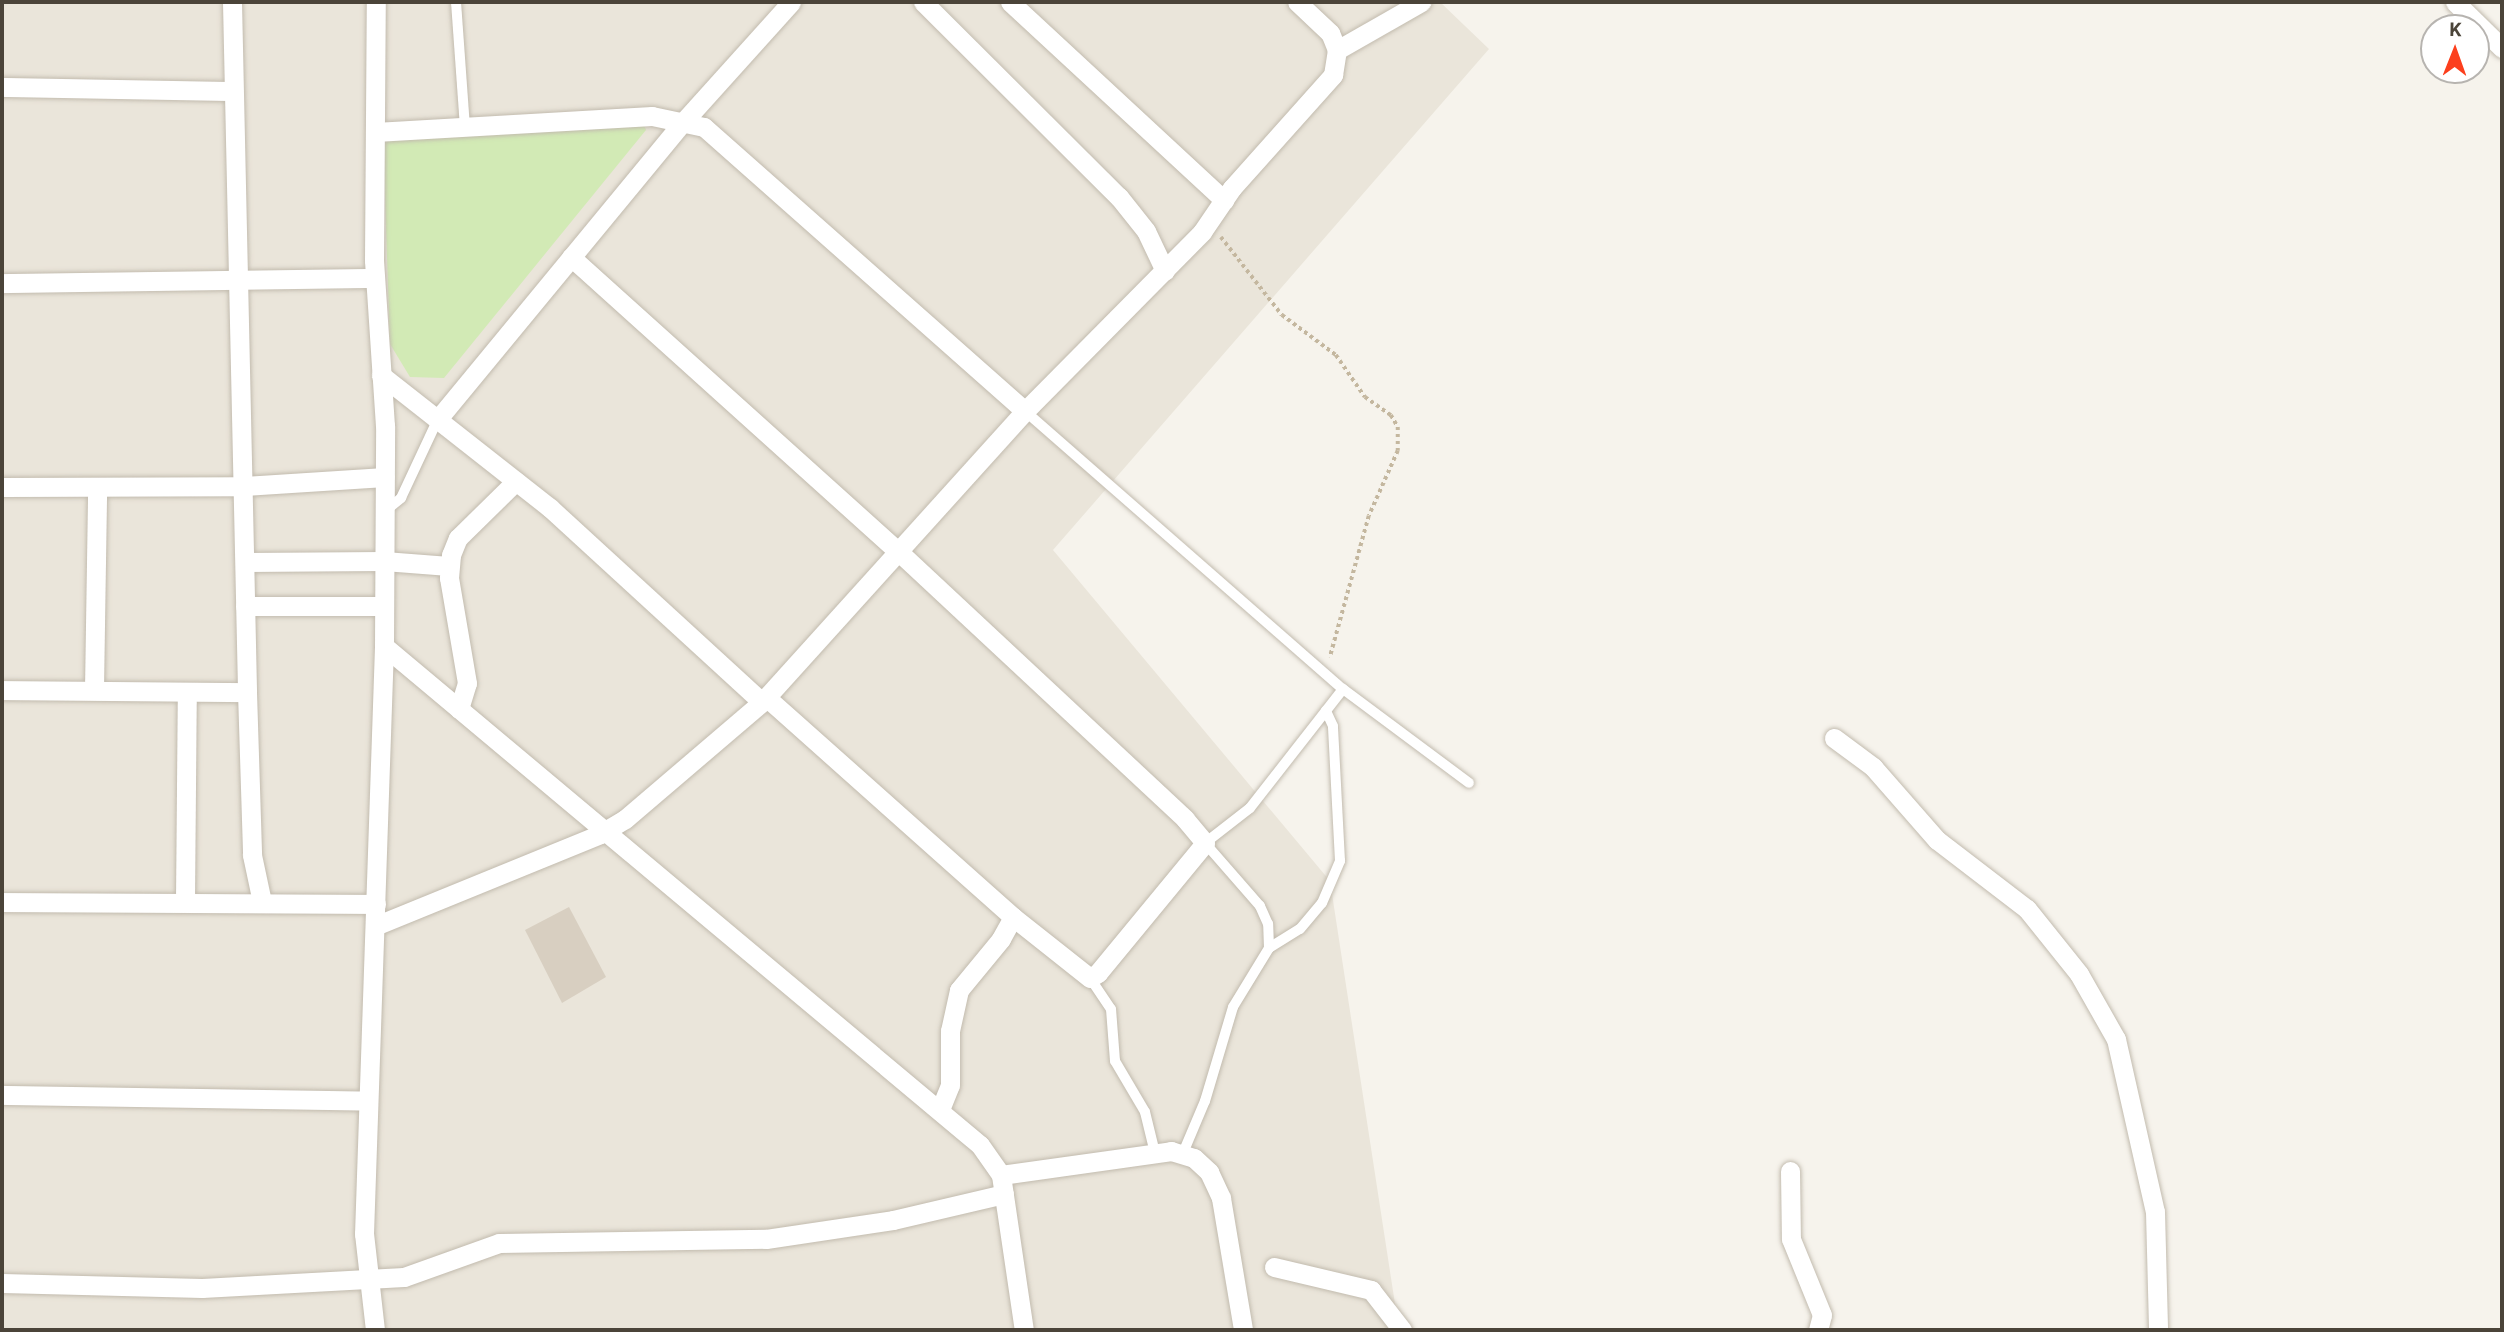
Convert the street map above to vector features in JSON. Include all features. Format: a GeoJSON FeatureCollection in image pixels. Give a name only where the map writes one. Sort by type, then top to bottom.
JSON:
{"type":"FeatureCollection","features":[{"type":"Feature","properties":{"kind":"street"},"geometry":{"type":"LineString","coordinates":[[232,2],[252,855],[262,902]]}},
{"type":"Feature","properties":{"kind":"street"},"geometry":{"type":"LineString","coordinates":[[375,1330],[364,1234],[366,1101],[376,904],[384,646],[385,477],[382,375],[375,278],[376,2]]}},
{"type":"Feature","properties":{"kind":"street"},"geometry":{"type":"LineString","coordinates":[[438,419],[684,121],[791,2]]}},
{"type":"Feature","properties":{"kind":"street"},"geometry":{"type":"LineString","coordinates":[[923,2],[1119,197],[1146,232],[1165,271]]}},
{"type":"Feature","properties":{"kind":"street"},"geometry":{"type":"LineString","coordinates":[[1010,2],[1224,200]]}},
{"type":"Feature","properties":{"kind":"street"},"geometry":{"type":"LineString","coordinates":[[375,926],[605,831],[764,699],[1025,411],[1165,271],[1333,75],[1338,50],[1329,33],[1297,2]]}},
{"type":"Feature","properties":{"kind":"street"},"geometry":{"type":"LineString","coordinates":[[1338,50],[1421,2]]}},
{"type":"Feature","properties":{"kind":"street"},"geometry":{"type":"LineString","coordinates":[[2455,2],[2502,48]]}},
{"type":"Feature","properties":{"kind":"street"},"geometry":{"type":"LineString","coordinates":[[2,87],[233,91]]}},
{"type":"Feature","properties":{"kind":"street"},"geometry":{"type":"LineString","coordinates":[[375,132],[465,129],[652,116],[704,127],[1025,411]]}},
{"type":"Feature","properties":{"kind":"street"},"geometry":{"type":"LineString","coordinates":[[382,375],[516,481],[1013,917],[1090,978],[1098,973],[1205,843],[1185,820],[899,551],[571,257]]}},
{"type":"Feature","properties":{"kind":"street"},"geometry":{"type":"LineString","coordinates":[[2,284],[239,283],[375,278]]}},
{"type":"Feature","properties":{"kind":"street"},"geometry":{"type":"LineString","coordinates":[[2,487],[97,489],[244,486],[385,477]]}},
{"type":"Feature","properties":{"kind":"street"},"geometry":{"type":"LineString","coordinates":[[459,709],[467,683],[449,566],[458,538],[516,481]]}},
{"type":"Feature","properties":{"kind":"street"},"geometry":{"type":"LineString","coordinates":[[94,690],[97,489]]}},
{"type":"Feature","properties":{"kind":"street"},"geometry":{"type":"LineString","coordinates":[[244,562],[384,561],[449,566]]}},
{"type":"Feature","properties":{"kind":"street"},"geometry":{"type":"LineString","coordinates":[[245,606],[384,606]]}},
{"type":"Feature","properties":{"kind":"street"},"geometry":{"type":"LineString","coordinates":[[384,646],[980,1145],[1003,1184],[1024,1330]]}},
{"type":"Feature","properties":{"kind":"street"},"geometry":{"type":"LineString","coordinates":[[2,690],[247,692]]}},
{"type":"Feature","properties":{"kind":"street"},"geometry":{"type":"LineString","coordinates":[[185,901],[187,692]]}},
{"type":"Feature","properties":{"kind":"street"},"geometry":{"type":"LineString","coordinates":[[1834,738],[1873,767],[1937,840],[2027,909],[2079,974],[2116,1039],[2155,1212],[2158,1330]]}},
{"type":"Feature","properties":{"kind":"street"},"geometry":{"type":"LineString","coordinates":[[2,902],[376,904]]}},
{"type":"Feature","properties":{"kind":"street"},"geometry":{"type":"LineString","coordinates":[[940,1110],[950,1085],[951,1020],[959,990],[1001,939],[1013,917]]}},
{"type":"Feature","properties":{"kind":"street"},"geometry":{"type":"LineString","coordinates":[[2,1095],[366,1101]]}},
{"type":"Feature","properties":{"kind":"street"},"geometry":{"type":"LineString","coordinates":[[2,1283],[202,1288],[404,1278],[499,1243],[766,1239],[893,1220],[1003,1184],[1155,1153],[1183,1153],[1202,1164],[1221,1198],[1243,1330]]}},
{"type":"Feature","properties":{"kind":"street"},"geometry":{"type":"LineString","coordinates":[[1790,1171],[1791,1239],[1822,1315],[1818,1330]]}},
{"type":"Feature","properties":{"kind":"street"},"geometry":{"type":"LineString","coordinates":[[1274,1266],[1371,1290],[1402,1330]]}},
{"type":"Feature","properties":{"kind":"lane"},"geometry":{"type":"LineString","coordinates":[[456,2],[465,129]]}},
{"type":"Feature","properties":{"kind":"lane"},"geometry":{"type":"LineString","coordinates":[[1025,411],[1343,689],[1469,783]]}},
{"type":"Feature","properties":{"kind":"lane"},"geometry":{"type":"LineString","coordinates":[[385,512],[401,498],[438,419]]}},
{"type":"Feature","properties":{"kind":"lane"},"geometry":{"type":"LineString","coordinates":[[1269,948],[1268,924],[1260,906],[1205,843],[1250,808],[1343,689]]}},
{"type":"Feature","properties":{"kind":"lane"},"geometry":{"type":"LineString","coordinates":[[1183,1153],[1205,1101],[1233,1007],[1269,948],[1300,929],[1322,903],[1340,861],[1333,726],[1326,711]]}},
{"type":"Feature","properties":{"kind":"lane"},"geometry":{"type":"LineString","coordinates":[[1090,978],[1111,1009],[1115,1060],[1145,1112],[1155,1153]]}},
{"type":"Feature","properties":{"kind":"path"},"geometry":{"type":"LineString","coordinates":[[1210,221],[1282,315],[1341,360],[1358,390],[1391,415],[1400,435],[1398,451],[1369,516],[1323,672]]}},
{"type":"Feature","properties":{"kind":"shaded area"},"geometry":{"type":"Polygon","coordinates":[[[2,2],[1440,2],[1489,49],[1053,550],[1330,881],[1399,1330],[2,1330],[2,2]]]}},
{"type":"Feature","properties":{"kind":"green space"},"geometry":{"type":"Polygon","coordinates":[[[639,111],[646,130],[444,378],[410,377],[390,344],[383,141],[639,111]]]}},
{"type":"Feature","properties":{"kind":"building"},"geometry":{"type":"Polygon","coordinates":[[[569,907],[606,977],[562,1003],[525,930],[569,907]]]}}]}
